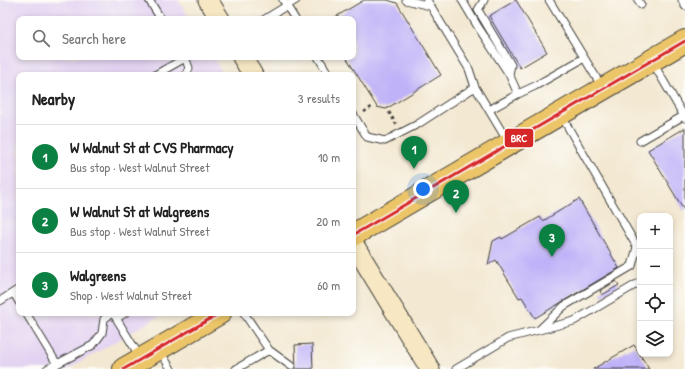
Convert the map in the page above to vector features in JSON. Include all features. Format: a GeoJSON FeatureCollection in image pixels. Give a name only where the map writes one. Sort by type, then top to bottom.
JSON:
{"type":"FeatureCollection","features":[{"type":"Feature","properties":{"kind":"main road"},"geometry":{"type":"LineString","coordinates":[[208,0],[218,16]]}},
{"type":"Feature","properties":{"kind":"main road"},"geometry":{"type":"LineString","coordinates":[[356,233],[685,41]]}},
{"type":"Feature","properties":{"kind":"main road"},"geometry":{"type":"LineString","coordinates":[[244,60],[251,72]]}},
{"type":"Feature","properties":{"kind":"main road"},"geometry":{"type":"LineString","coordinates":[[356,248],[426,368]]}},
{"type":"Feature","properties":{"kind":"main road"},"geometry":{"type":"LineString","coordinates":[[141,359],[215,316]]}},
{"type":"Feature","properties":{"kind":"lane"},"geometry":{"type":"LineString","coordinates":[[149,0],[159,16]]}},
{"type":"Feature","properties":{"kind":"lane"},"geometry":{"type":"LineString","coordinates":[[269,16],[285,3],[296,0]]}},
{"type":"Feature","properties":{"kind":"lane"},"geometry":{"type":"LineString","coordinates":[[406,0],[429,3],[469,69],[475,87],[509,144]]}},
{"type":"Feature","properties":{"kind":"lane"},"geometry":{"type":"LineString","coordinates":[[462,0],[478,27],[510,74],[518,94]]}},
{"type":"Feature","properties":{"kind":"lane"},"geometry":{"type":"LineString","coordinates":[[484,0],[478,10],[511,65],[510,74]]}},
{"type":"Feature","properties":{"kind":"lane"},"geometry":{"type":"LineString","coordinates":[[549,0],[603,89]]}},
{"type":"Feature","properties":{"kind":"lane"},"geometry":{"type":"LineString","coordinates":[[682,0],[685,6]]}},
{"type":"Feature","properties":{"kind":"lane"},"geometry":{"type":"LineString","coordinates":[[285,3],[293,16]]}},
{"type":"Feature","properties":{"kind":"lane"},"geometry":{"type":"LineString","coordinates":[[489,110],[584,58]]}},
{"type":"Feature","properties":{"kind":"lane"},"geometry":{"type":"LineString","coordinates":[[160,72],[181,60]]}},
{"type":"Feature","properties":{"kind":"lane"},"geometry":{"type":"LineString","coordinates":[[187,60],[189,68],[187,72]]}},
{"type":"Feature","properties":{"kind":"lane"},"geometry":{"type":"LineString","coordinates":[[320,60],[327,72]]}},
{"type":"Feature","properties":{"kind":"lane"},"geometry":{"type":"LineString","coordinates":[[640,141],[685,116],[652,61]]}},
{"type":"Feature","properties":{"kind":"lane"},"geometry":{"type":"LineString","coordinates":[[356,119],[367,137],[385,141],[418,124],[475,87]]}},
{"type":"Feature","properties":{"kind":"lane"},"geometry":{"type":"LineString","coordinates":[[560,114],[638,249]]}},
{"type":"Feature","properties":{"kind":"lane"},"geometry":{"type":"LineString","coordinates":[[540,329],[564,306],[632,266],[637,255]]}},
{"type":"Feature","properties":{"kind":"lane"},"geometry":{"type":"LineString","coordinates":[[456,369],[508,338],[574,321],[637,284]]}},
{"type":"Feature","properties":{"kind":"lane"},"geometry":{"type":"LineString","coordinates":[[0,301],[16,291]]}},
{"type":"Feature","properties":{"kind":"lane"},"geometry":{"type":"LineString","coordinates":[[28,316],[57,364]]}},
{"type":"Feature","properties":{"kind":"lane"},"geometry":{"type":"LineString","coordinates":[[47,369],[93,345],[102,333],[104,319],[112,316]]}},
{"type":"Feature","properties":{"kind":"lane"},"geometry":{"type":"LineString","coordinates":[[115,316],[141,359],[171,369]]}},
{"type":"Feature","properties":{"kind":"lane"},"geometry":{"type":"LineString","coordinates":[[246,316],[269,350],[291,366]]}},
{"type":"Feature","properties":{"kind":"lane"},"geometry":{"type":"LineString","coordinates":[[236,369],[269,350]]}},
{"type":"Feature","properties":{"kind":"path"},"geometry":{"type":"LineString","coordinates":[[362,113],[373,106]]}},
{"type":"Feature","properties":{"kind":"path"},"geometry":{"type":"LineString","coordinates":[[389,112],[396,124]]}},
{"type":"Feature","properties":{"kind":"shaded area"},"geometry":{"type":"Polygon","coordinates":[[[0,0],[178,0],[188,16],[16,16],[16,60],[215,60],[222,72],[16,72],[16,316],[160,316],[68,369],[0,369],[0,0]]]}},
{"type":"Feature","properties":{"kind":"building"},"geometry":{"type":"Polygon","coordinates":[[[364,0],[387,0],[397,3],[441,75],[386,109],[377,107],[348,60],[356,60],[356,16],[337,16],[364,0]]]}},
{"type":"Feature","properties":{"kind":"building"},"geometry":{"type":"Polygon","coordinates":[[[516,0],[547,52],[520,68],[489,16],[516,0]]]}},
{"type":"Feature","properties":{"kind":"building"},"geometry":{"type":"Polygon","coordinates":[[[685,128],[685,212],[648,150],[685,128]]]}},
{"type":"Feature","properties":{"kind":"building"},"geometry":{"type":"Polygon","coordinates":[[[579,199],[619,268],[535,318],[522,297],[519,298],[496,260],[488,265],[493,241],[501,237],[502,239],[540,217],[543,221],[579,199]]]}},
{"type":"Feature","properties":{"kind":"building"},"geometry":{"type":"Polygon","coordinates":[[[616,281],[619,285],[602,295],[600,291],[616,281]]]}},
{"type":"Feature","properties":{"kind":"building"},"geometry":{"type":"Polygon","coordinates":[[[312,344],[313,369],[296,369],[295,345],[312,344]]]}},
{"type":"Feature","properties":{"kind":"building"},"geometry":{"type":"Polygon","coordinates":[[[634,345],[637,350],[637,357],[642,357],[649,369],[593,369],[634,345]]]}},
{"type":"Feature","properties":{"kind":"transit line","name":"BRC"},"geometry":{"type":"LineString","coordinates":[[356,233],[685,41]]}},
{"type":"Feature","properties":{"kind":"transit line","name":"BRC"},"geometry":{"type":"LineString","coordinates":[[124,369],[215,316]]}},
{"type":"Feature","properties":{"kind":"place","name":"W Walnut St at CVS Pharmacy"},"geometry":{"type":"Point","coordinates":[414,169]}},
{"type":"Feature","properties":{"kind":"place","name":"W Walnut St at Walgreens"},"geometry":{"type":"Point","coordinates":[456,213]}},
{"type":"Feature","properties":{"kind":"place","name":"Walgreens"},"geometry":{"type":"Point","coordinates":[552,257]}}]}
